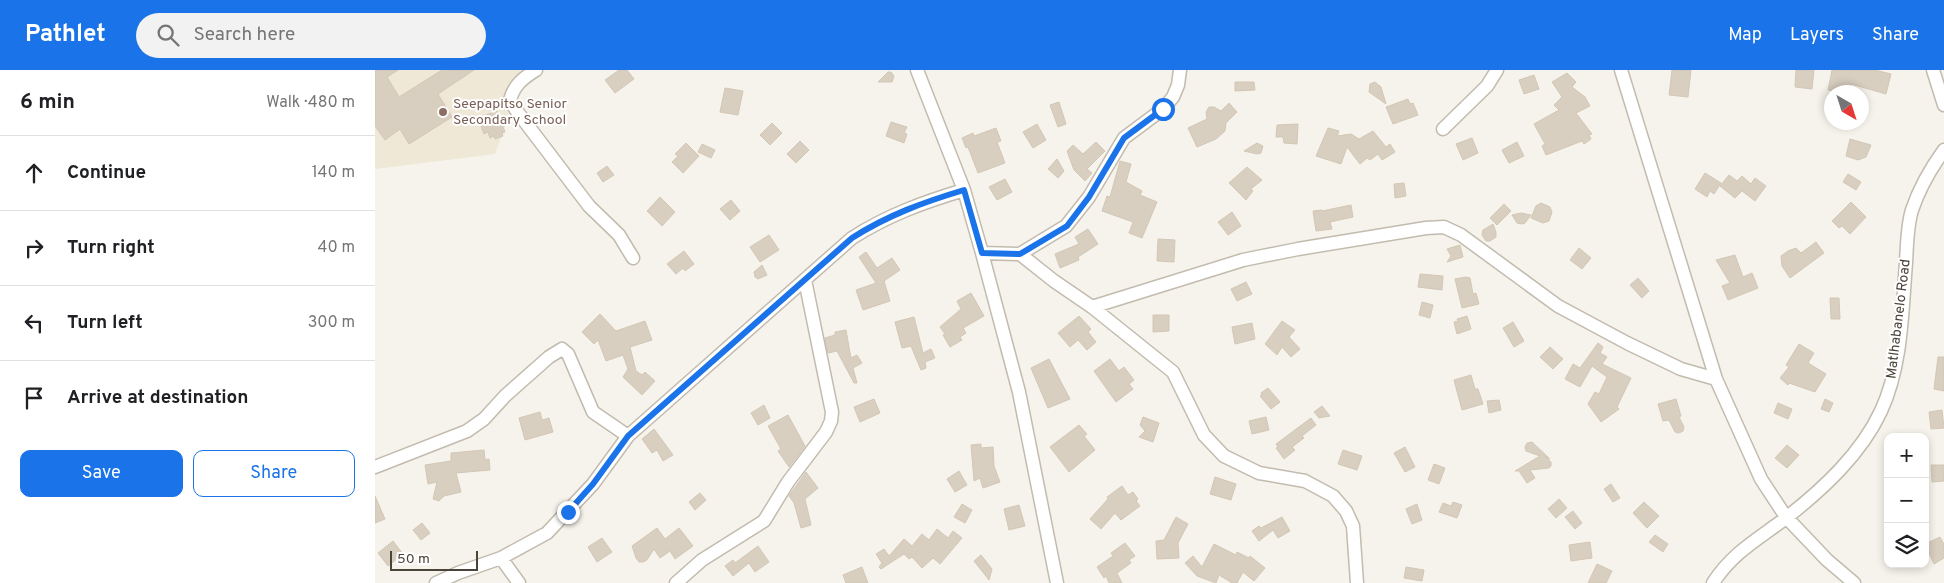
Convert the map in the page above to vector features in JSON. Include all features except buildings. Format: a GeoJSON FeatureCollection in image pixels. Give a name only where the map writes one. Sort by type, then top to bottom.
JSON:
{"type":"FeatureCollection","features":[{"type":"Feature","properties":{"kind":"street"},"geometry":{"type":"LineString","coordinates":[[536,70],[519,81],[513,90],[510,100],[515,110],[589,206],[619,235],[633,258]]}},
{"type":"Feature","properties":{"kind":"street"},"geometry":{"type":"LineString","coordinates":[[917,70],[964,190],[982,253],[1019,392],[1057,583]]}},
{"type":"Feature","properties":{"kind":"street"},"geometry":{"type":"LineString","coordinates":[[982,253],[1020,254],[1067,226],[1089,197],[1124,138],[1163,109],[1173,97],[1178,85],[1180,70]]}},
{"type":"Feature","properties":{"kind":"street"},"geometry":{"type":"LineString","coordinates":[[1443,129],[1487,86],[1497,70]]}},
{"type":"Feature","properties":{"kind":"street"},"geometry":{"type":"LineString","coordinates":[[1621,70],[1716,379],[1761,479],[1786,517],[1827,560],[1854,583]]}},
{"type":"Feature","properties":{"kind":"street"},"geometry":{"type":"LineString","coordinates":[[1933,70],[1944,105]]}},
{"type":"Feature","properties":{"kind":"street","name":"Matlhabanelo Road"},"geometry":{"type":"LineString","coordinates":[[1713,583],[1732,558],[1815,493],[1850,458],[1871,430],[1882,410],[1891,386],[1897,358],[1912,211],[1932,167],[1944,150]]}},
{"type":"Feature","properties":{"kind":"street"},"geometry":{"type":"LineString","coordinates":[[436,583],[501,558],[547,533],[593,484],[628,436],[852,238],[877,222],[925,202],[964,190]]}},
{"type":"Feature","properties":{"kind":"street"},"geometry":{"type":"LineString","coordinates":[[1092,307],[1243,260],[1351,240],[1444,227],[1461,235],[1558,306],[1681,369],[1716,379]]}},
{"type":"Feature","properties":{"kind":"street"},"geometry":{"type":"LineString","coordinates":[[1020,254],[1054,281],[1092,307],[1173,372],[1204,435],[1224,456],[1259,473],[1305,481],[1333,496],[1346,511],[1353,526],[1357,583]]}},
{"type":"Feature","properties":{"kind":"street"},"geometry":{"type":"LineString","coordinates":[[676,583],[702,560],[764,521],[788,482],[829,426],[832,412],[805,280]]}},
{"type":"Feature","properties":{"kind":"street"},"geometry":{"type":"LineString","coordinates":[[375,468],[467,431],[484,419],[505,396],[542,363],[562,349],[569,354],[593,412],[628,436]]}},
{"type":"Feature","properties":{"kind":"street"},"geometry":{"type":"LineString","coordinates":[[501,558],[519,583]]}},
{"type":"Feature","properties":{"kind":"shaded area","name":"Seepapitso Senior Secondary School"},"geometry":{"type":"Polygon","coordinates":[[[375,70],[526,70],[495,154],[375,169],[375,70]]]}},
{"type":"Feature","properties":{"kind":"place","name":"Seepapitso Senior Secondary School"},"geometry":{"type":"Point","coordinates":[443,112]}},
{"type":"Feature","properties":{"kind":"route"},"geometry":{"type":"LineString","coordinates":[[568,512],[593,484],[628,436],[852,238],[877,222],[900,212],[964,190],[982,253],[1020,254],[1067,226],[1080,211],[1124,138],[1163,109]]}}]}
